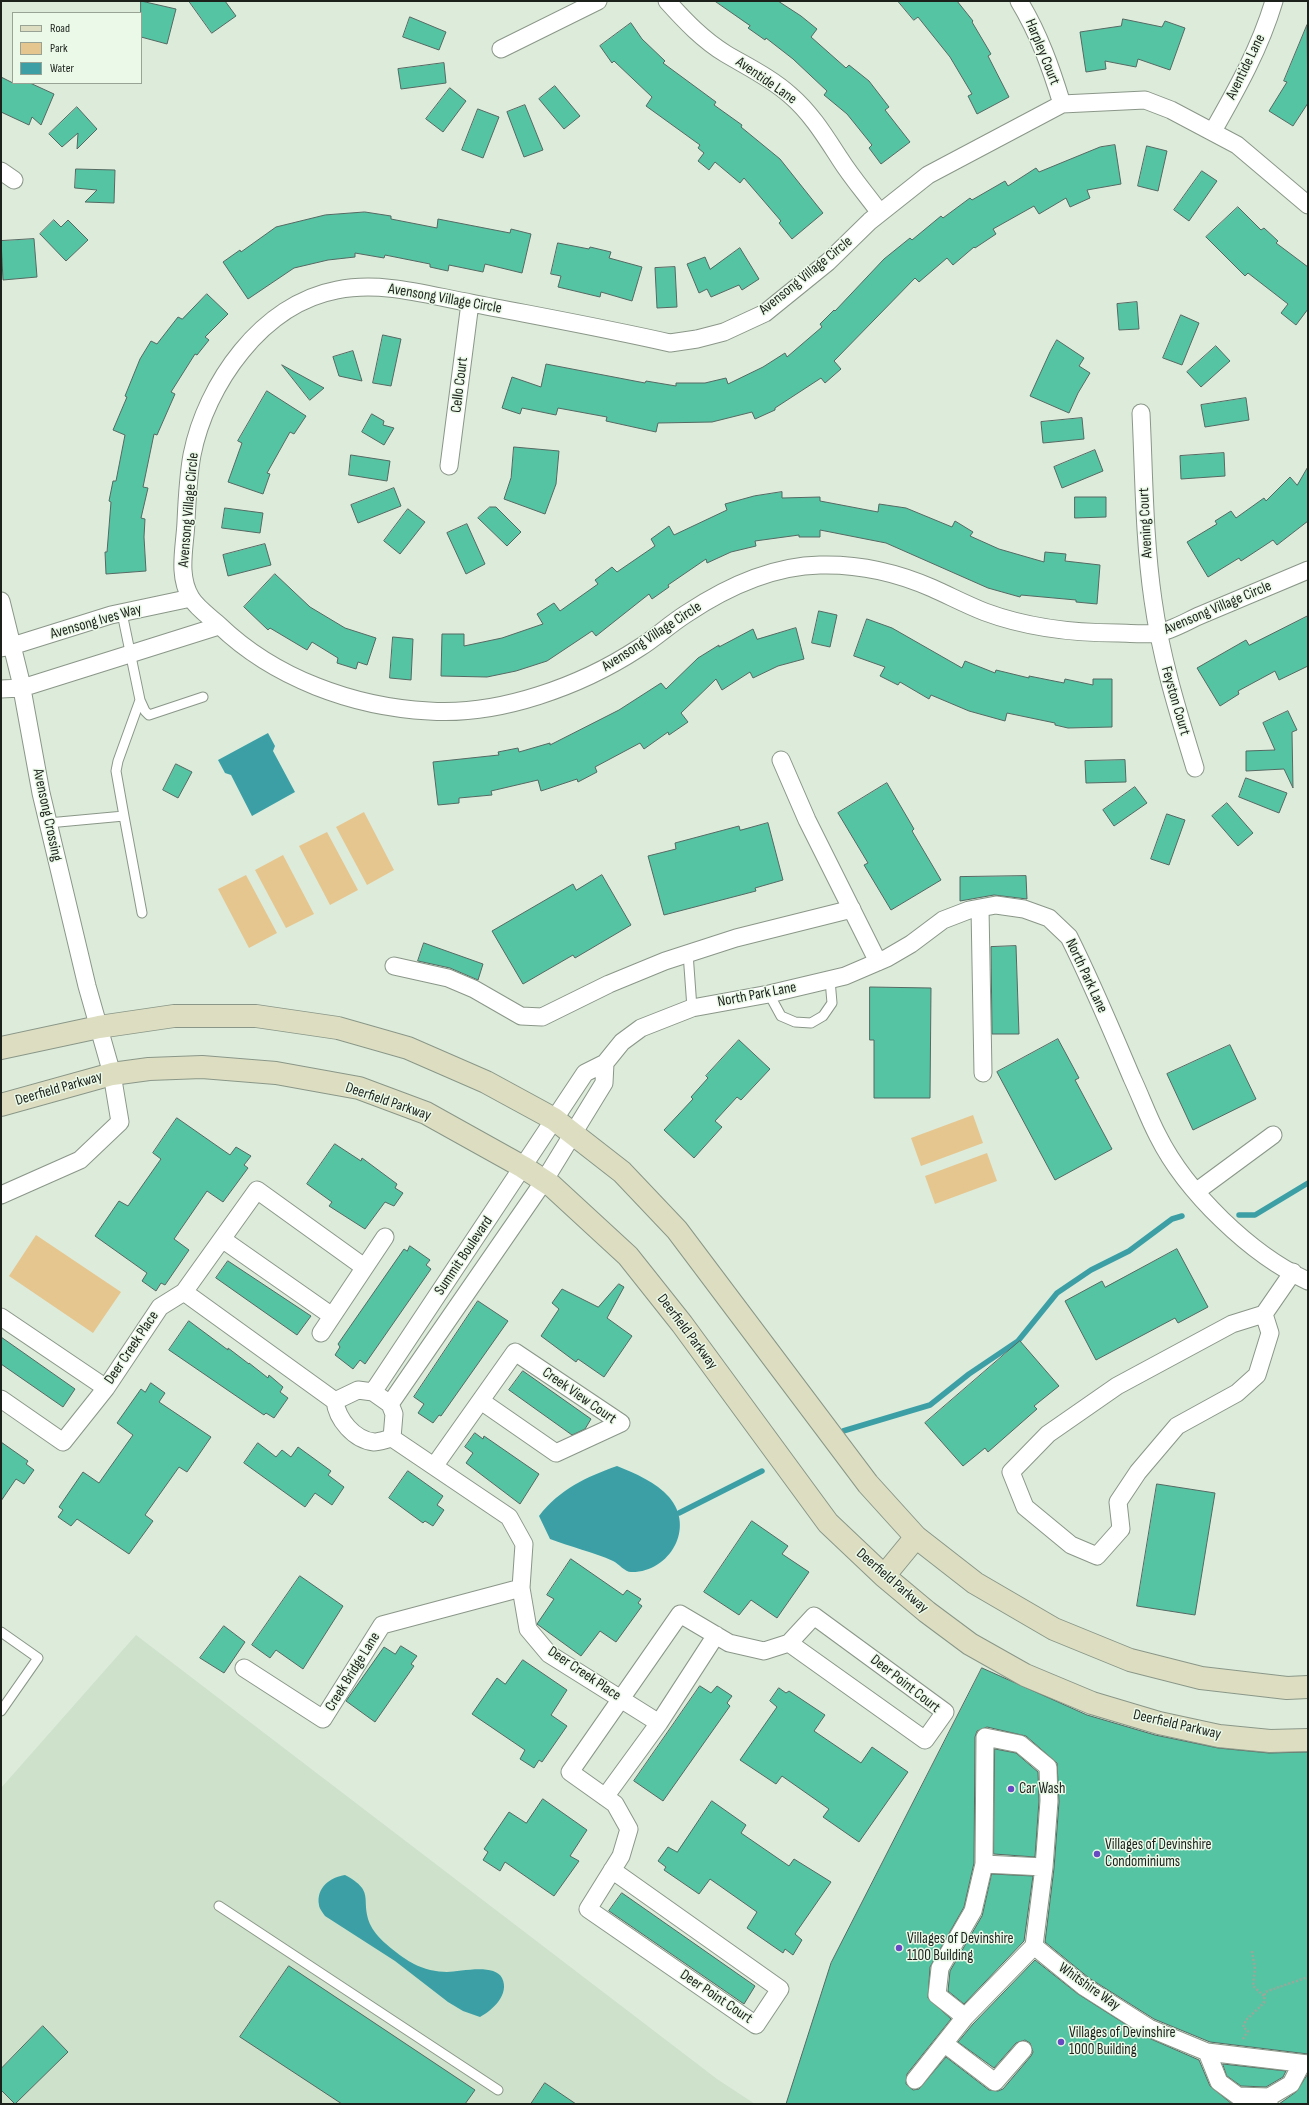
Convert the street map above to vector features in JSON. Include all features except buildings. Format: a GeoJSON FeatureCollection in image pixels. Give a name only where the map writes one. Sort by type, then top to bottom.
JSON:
{"type":"FeatureCollection","features":[{"type":"Feature","properties":{"kind":"main road"},"geometry":{"type":"LineString","coordinates":[[1,1048],[99,1027],[174,1016],[256,1016],[338,1028],[415,1051],[486,1082],[554,1119],[622,1172],[677,1230],[868,1484],[916,1537],[975,1583],[1054,1629],[1130,1660],[1201,1678],[1287,1688],[1308,1686]]}},
{"type":"Feature","properties":{"kind":"main road","name":"Deerfield Parkway"},"geometry":{"type":"LineString","coordinates":[[1,1106],[112,1074],[149,1069],[202,1067],[276,1073],[359,1088],[426,1113],[523,1167],[544,1181],[589,1218],[628,1256],[682,1324],[828,1523],[884,1576],[927,1612],[970,1644],[1025,1675],[1092,1703],[1159,1723],[1219,1736],[1270,1741],[1308,1740]]}},
{"type":"Feature","properties":{"kind":"main road"},"geometry":{"type":"LineString","coordinates":[[884,1576],[916,1537]]}},
{"type":"Feature","properties":{"kind":"street"},"geometry":{"type":"LineString","coordinates":[[501,49],[598,1]]}},
{"type":"Feature","properties":{"kind":"street","name":"Aventide Lane"},"geometry":{"type":"LineString","coordinates":[[667,1],[683,19],[704,38],[726,54],[751,67],[790,94],[814,120],[840,160],[880,213]]}},
{"type":"Feature","properties":{"kind":"street","name":"Harpley Court"},"geometry":{"type":"LineString","coordinates":[[1019,1],[1040,39],[1062,104]]}},
{"type":"Feature","properties":{"kind":"street","name":"Aventide Lane"},"geometry":{"type":"LineString","coordinates":[[1213,131],[1248,69],[1259,44],[1274,1]]}},
{"type":"Feature","properties":{"kind":"street","name":"Avensong Village Circle"},"geometry":{"type":"LineString","coordinates":[[1308,205],[1238,145],[1171,110],[1145,100],[1062,104],[928,175],[880,213],[828,262],[765,313],[724,332],[698,339],[670,342],[392,287],[339,289],[313,297],[288,310],[266,326],[240,354],[224,376],[210,400],[192,453],[188,480],[182,572],[191,598],[220,626],[253,653],[302,680],[327,690],[380,705],[435,712],[498,705],[545,693],[571,683],[621,659],[645,645],[690,611],[714,597],[751,580],[791,566],[823,565],[877,570],[930,587],[987,613],[1040,627],[1095,633],[1158,633],[1308,570]]}},
{"type":"Feature","properties":{"kind":"street","name":"Cello Court"},"geometry":{"type":"LineString","coordinates":[[449,466],[470,303]]}},
{"type":"Feature","properties":{"kind":"street","name":"Avening Court"},"geometry":{"type":"LineString","coordinates":[[1141,413],[1146,540],[1158,633]]}},
{"type":"Feature","properties":{"kind":"street","name":"Avensong Ives Way"},"geometry":{"type":"LineString","coordinates":[[7,647],[122,613],[191,598]]}},
{"type":"Feature","properties":{"kind":"street","name":"Avensong Crossing"},"geometry":{"type":"LineString","coordinates":[[1,601],[7,647],[22,688],[48,823],[87,986],[99,1027]]}},
{"type":"Feature","properties":{"kind":"street"},"geometry":{"type":"LineString","coordinates":[[1,689],[22,688],[220,626]]}},
{"type":"Feature","properties":{"kind":"street","name":"Feyston Court"},"geometry":{"type":"LineString","coordinates":[[1158,633],[1167,674],[1195,768]]}},
{"type":"Feature","properties":{"kind":"street"},"geometry":{"type":"LineString","coordinates":[[781,760],[807,820],[878,962]]}},
{"type":"Feature","properties":{"kind":"street","name":"North Park Lane"},"geometry":{"type":"LineString","coordinates":[[554,1119],[586,1073],[605,1063],[622,1042],[641,1028],[692,1008],[769,994],[830,980],[878,962],[911,944],[943,920],[969,910],[996,906],[1024,909],[1049,918],[1069,937],[1158,1137],[1173,1160],[1197,1191],[1226,1223],[1250,1244],[1308,1281]]}},
{"type":"Feature","properties":{"kind":"street"},"geometry":{"type":"LineString","coordinates":[[980,908],[983,1073]]}},
{"type":"Feature","properties":{"kind":"street"},"geometry":{"type":"LineString","coordinates":[[394,966],[448,978],[474,988],[521,1016],[542,1017],[609,984],[665,961],[736,938],[852,909]]}},
{"type":"Feature","properties":{"kind":"street"},"geometry":{"type":"LineString","coordinates":[[1,1195],[80,1160],[120,1122],[112,1074],[99,1027]]}},
{"type":"Feature","properties":{"kind":"street"},"geometry":{"type":"LineString","coordinates":[[574,1134],[604,1083],[605,1063]]}},
{"type":"Feature","properties":{"kind":"street","name":"Summit Boulevard"},"geometry":{"type":"LineString","coordinates":[[373,1392],[554,1119]]}},
{"type":"Feature","properties":{"kind":"street","name":"Summit Boulevard"},"geometry":{"type":"LineString","coordinates":[[390,1404],[544,1181],[574,1134]]}},
{"type":"Feature","properties":{"kind":"street"},"geometry":{"type":"LineString","coordinates":[[1197,1191],[1274,1135]]}},
{"type":"Feature","properties":{"kind":"street"},"geometry":{"type":"LineString","coordinates":[[335,1401],[358,1390],[373,1392],[390,1404],[394,1414],[392,1438],[374,1442],[361,1438],[344,1424],[336,1410],[335,1401],[184,1292],[256,1190],[364,1267]]}},
{"type":"Feature","properties":{"kind":"street"},"geometry":{"type":"LineString","coordinates":[[321,1333],[364,1267],[385,1238]]}},
{"type":"Feature","properties":{"kind":"street"},"geometry":{"type":"LineString","coordinates":[[222,1239],[332,1316]]}},
{"type":"Feature","properties":{"kind":"street"},"geometry":{"type":"LineString","coordinates":[[1264,1314],[1270,1333],[1257,1375],[1237,1393],[1177,1426],[1138,1472],[1118,1502],[1121,1529],[1096,1556],[1071,1545],[1025,1508],[1011,1472],[1048,1434],[1117,1386],[1232,1324],[1264,1314],[1293,1272]]}},
{"type":"Feature","properties":{"kind":"street","name":"Deer Creek Place"},"geometry":{"type":"LineString","coordinates":[[1,1399],[63,1442],[106,1388],[160,1307],[184,1292]]}},
{"type":"Feature","properties":{"kind":"street"},"geometry":{"type":"LineString","coordinates":[[1,1317],[106,1388]]}},
{"type":"Feature","properties":{"kind":"street","name":"Creek View Court"},"geometry":{"type":"LineString","coordinates":[[435,1466],[481,1400],[515,1352],[622,1423],[556,1452],[481,1400]]}},
{"type":"Feature","properties":{"kind":"street","name":"Deer Creek Place"},"geometry":{"type":"LineString","coordinates":[[392,1438],[510,1517],[524,1544],[521,1588],[528,1629],[549,1654],[659,1723]]}},
{"type":"Feature","properties":{"kind":"street","name":"Creek Bridge Lane"},"geometry":{"type":"LineString","coordinates":[[244,1668],[324,1719],[382,1625],[521,1588]]}},
{"type":"Feature","properties":{"kind":"street","name":"Deer Point Court"},"geometry":{"type":"LineString","coordinates":[[612,1870],[780,1989],[756,2025],[588,1909],[612,1870],[621,1856],[629,1829],[615,1804],[570,1772],[680,1614],[729,1643],[764,1651],[789,1643],[814,1616],[945,1712],[925,1740],[789,1643]]}},
{"type":"Feature","properties":{"kind":"street"},"geometry":{"type":"LineString","coordinates":[[606,1797],[659,1723],[716,1635]]}},
{"type":"Feature","properties":{"kind":"street"},"geometry":{"type":"LineString","coordinates":[[915,2080],[965,2017],[1034,1946],[1044,1867],[1049,1801],[1048,1767],[1020,1744],[985,1737],[984,1864],[972,1911],[940,1968],[937,1995],[965,2017]]}},
{"type":"Feature","properties":{"kind":"street"},"geometry":{"type":"LineString","coordinates":[[984,1864],[1044,1867]]}},
{"type":"Feature","properties":{"kind":"street","name":"Whitshire Way"},"geometry":{"type":"LineString","coordinates":[[1034,1946],[1083,1986],[1149,2028],[1207,2052],[1305,2064]]}},
{"type":"Feature","properties":{"kind":"street"},"geometry":{"type":"LineString","coordinates":[[944,2044],[995,2082],[1023,2050]]}},
{"type":"Feature","properties":{"kind":"street"},"geometry":{"type":"LineString","coordinates":[[1207,2052],[1219,2082],[1238,2096],[1269,2100],[1291,2084],[1305,2064]]}},
{"type":"Feature","properties":{"kind":"lane"},"geometry":{"type":"LineString","coordinates":[[122,613],[140,700],[145,711],[149,714],[203,697]]}},
{"type":"Feature","properties":{"kind":"lane"},"geometry":{"type":"LineString","coordinates":[[140,700],[118,760],[116,771],[142,913]]}},
{"type":"Feature","properties":{"kind":"lane"},"geometry":{"type":"LineString","coordinates":[[48,823],[124,816]]}},
{"type":"Feature","properties":{"kind":"lane"},"geometry":{"type":"LineString","coordinates":[[688,953],[692,1008]]}},
{"type":"Feature","properties":{"kind":"lane"},"geometry":{"type":"LineString","coordinates":[[769,994],[781,1016],[795,1022],[811,1023],[823,1016],[832,1003],[830,980]]}},
{"type":"Feature","properties":{"kind":"lane"},"geometry":{"type":"LineString","coordinates":[[1,1632],[38,1658],[1,1711]]}},
{"type":"Feature","properties":{"kind":"lane"},"geometry":{"type":"LineString","coordinates":[[219,1906],[498,2090]]}},
{"type":"Feature","properties":{"kind":"path"},"geometry":{"type":"LineString","coordinates":[[1252,1951],[1255,1969],[1253,1986],[1264,1996]]}},
{"type":"Feature","properties":{"kind":"path"},"geometry":{"type":"LineString","coordinates":[[1234,2056],[1248,2031],[1243,2027],[1246,2020],[1264,2003],[1265,1992],[1308,1977]]}},
{"type":"Feature","properties":{"kind":"shaded area"},"geometry":{"type":"Polygon","coordinates":[[[136,1635],[717,2079],[755,2104],[1,2104],[1,1788],[136,1635]]]}},
{"type":"Feature","properties":{"kind":"green space"},"geometry":{"type":"Polygon","coordinates":[[[364,812],[394,870],[367,885],[336,827],[364,812]]]}},
{"type":"Feature","properties":{"kind":"green space"},"geometry":{"type":"Polygon","coordinates":[[[327,832],[358,890],[330,905],[299,846],[327,832]]]}},
{"type":"Feature","properties":{"kind":"green space"},"geometry":{"type":"Polygon","coordinates":[[[283,855],[314,914],[286,928],[255,870],[283,855]]]}},
{"type":"Feature","properties":{"kind":"green space"},"geometry":{"type":"Polygon","coordinates":[[[246,875],[277,933],[249,948],[218,889],[246,875]]]}},
{"type":"Feature","properties":{"kind":"green space"},"geometry":{"type":"Polygon","coordinates":[[[973,1115],[983,1143],[921,1166],[911,1138],[973,1115]]]}},
{"type":"Feature","properties":{"kind":"green space"},"geometry":{"type":"Polygon","coordinates":[[[987,1153],[997,1181],[935,1204],[925,1176],[987,1153]]]}},
{"type":"Feature","properties":{"kind":"green space"},"geometry":{"type":"Polygon","coordinates":[[[36,1235],[121,1292],[93,1333],[9,1276],[36,1235]]]}},
{"type":"Feature","properties":{"kind":"water"},"geometry":{"type":"Polygon","coordinates":[[[268,733],[275,746],[273,751],[295,792],[252,816],[231,775],[225,773],[218,760],[268,733]]]}},
{"type":"Feature","properties":{"kind":"water"},"geometry":{"type":"Polygon","coordinates":[[[617,1466],[658,1487],[669,1497],[677,1509],[680,1522],[679,1535],[674,1546],[667,1557],[657,1565],[645,1570],[629,1572],[615,1562],[606,1558],[550,1539],[539,1516],[556,1498],[574,1485],[617,1466]]]}},
{"type":"Feature","properties":{"kind":"water"},"geometry":{"type":"Polygon","coordinates":[[[345,1875],[361,1886],[366,1897],[368,1917],[374,1931],[390,1947],[409,1961],[430,1970],[447,1972],[476,1969],[498,1973],[502,1978],[504,1990],[495,2006],[480,2017],[463,2011],[448,2002],[395,1961],[325,1916],[319,1906],[322,1888],[335,1878],[345,1875]]]}},
{"type":"Feature","properties":{"kind":"waterway"},"geometry":{"type":"LineString","coordinates":[[1239,1215],[1255,1215],[1308,1183]]}},
{"type":"Feature","properties":{"kind":"waterway"},"geometry":{"type":"LineString","coordinates":[[843,1431],[930,1405],[969,1374],[1018,1341],[1057,1293],[1091,1270],[1129,1251],[1172,1219],[1182,1216]]}},
{"type":"Feature","properties":{"kind":"waterway"},"geometry":{"type":"LineString","coordinates":[[679,1513],[762,1471]]}},
{"type":"Feature","properties":{"kind":"place","name":"Car Wash"},"geometry":{"type":"Point","coordinates":[1011,1789]}},
{"type":"Feature","properties":{"kind":"place","name":"Villages of Devinshire Condominiums"},"geometry":{"type":"Point","coordinates":[1097,1854]}},
{"type":"Feature","properties":{"kind":"place","name":"Villages of Devinshire 1100 Building"},"geometry":{"type":"Point","coordinates":[899,1948]}},
{"type":"Feature","properties":{"kind":"place","name":"Villages of Devinshire 1000 Building"},"geometry":{"type":"Point","coordinates":[1061,2042]}}]}
